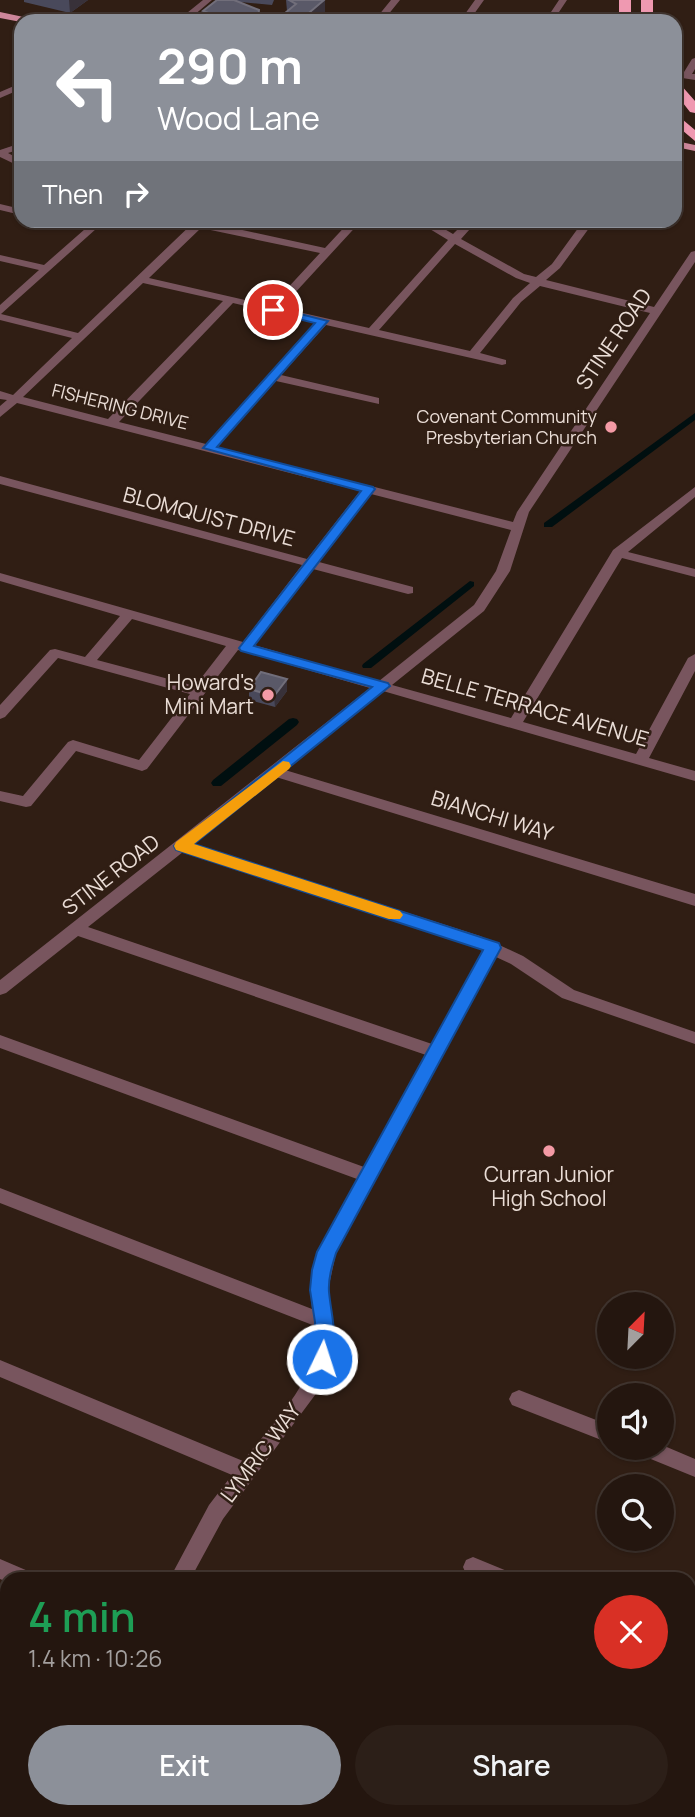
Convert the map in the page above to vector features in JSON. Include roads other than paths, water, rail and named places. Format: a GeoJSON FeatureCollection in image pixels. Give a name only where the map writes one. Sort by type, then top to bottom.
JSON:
{"type":"FeatureCollection","features":[{"type":"Feature","properties":{"kind":"highway"},"geometry":{"type":"LineString","coordinates":[[682,94],[695,109]]}},
{"type":"Feature","properties":{"kind":"highway"},"geometry":{"type":"LineString","coordinates":[[682,124],[695,137]]}},
{"type":"Feature","properties":{"kind":"street"},"geometry":{"type":"LineString","coordinates":[[190,14],[208,0]]}},
{"type":"Feature","properties":{"kind":"street"},"geometry":{"type":"LineString","coordinates":[[385,14],[396,0]]}},
{"type":"Feature","properties":{"kind":"street"},"geometry":{"type":"LineString","coordinates":[[469,14],[480,0]]}},
{"type":"Feature","properties":{"kind":"street"},"geometry":{"type":"LineString","coordinates":[[685,76],[695,61]]}},
{"type":"Feature","properties":{"kind":"street"},"geometry":{"type":"LineString","coordinates":[[0,310],[93,228]]}},
{"type":"Feature","properties":{"kind":"street"},"geometry":{"type":"LineString","coordinates":[[0,413],[195,228]]}},
{"type":"Feature","properties":{"kind":"street"},"geometry":{"type":"LineString","coordinates":[[226,228],[328,252]]}},
{"type":"Feature","properties":{"kind":"street"},"geometry":{"type":"LineString","coordinates":[[273,310],[350,228]]}},
{"type":"Feature","properties":{"kind":"street"},"geometry":{"type":"LineString","coordinates":[[434,228],[497,265],[538,282],[658,311]]}},
{"type":"Feature","properties":{"kind":"street"},"geometry":{"type":"LineString","coordinates":[[371,333],[465,228]]}},
{"type":"Feature","properties":{"kind":"street"},"geometry":{"type":"LineString","coordinates":[[472,356],[509,309],[556,266],[584,228]]}},
{"type":"Feature","properties":{"kind":"street","name":"STINE ROAD"},"geometry":{"type":"LineString","coordinates":[[0,989],[466,620],[488,597],[503,571],[523,512],[695,254]]}},
{"type":"Feature","properties":{"kind":"street"},"geometry":{"type":"LineString","coordinates":[[0,258],[47,269]]}},
{"type":"Feature","properties":{"kind":"street"},"geometry":{"type":"LineString","coordinates":[[141,279],[502,362]]}},
{"type":"Feature","properties":{"kind":"street"},"geometry":{"type":"LineString","coordinates":[[111,423],[230,300]]}},
{"type":"Feature","properties":{"kind":"street"},"geometry":{"type":"LineString","coordinates":[[0,317],[81,337]]}},
{"type":"Feature","properties":{"kind":"street"},"geometry":{"type":"LineString","coordinates":[[209,448],[323,321]]}},
{"type":"Feature","properties":{"kind":"street"},"geometry":{"type":"LineString","coordinates":[[273,377],[375,401]]}},
{"type":"Feature","properties":{"kind":"street","name":"FISHERING DRIVE"},"geometry":{"type":"LineString","coordinates":[[0,395],[516,527]]}},
{"type":"Feature","properties":{"kind":"street","name":"BLOMQUIST DRIVE"},"geometry":{"type":"LineString","coordinates":[[0,480],[408,590]]}},
{"type":"Feature","properties":{"kind":"street"},"geometry":{"type":"LineString","coordinates":[[0,796],[26,802],[73,745],[142,766],[199,692],[310,564],[369,489]]}},
{"type":"Feature","properties":{"kind":"street"},"geometry":{"type":"LineString","coordinates":[[515,723],[618,553],[692,497]]}},
{"type":"Feature","properties":{"kind":"street"},"geometry":{"type":"LineString","coordinates":[[618,553],[695,573]]}},
{"type":"Feature","properties":{"kind":"street","name":"BELLE TERRACE AVENUE"},"geometry":{"type":"LineString","coordinates":[[0,576],[695,776]]}},
{"type":"Feature","properties":{"kind":"street"},"geometry":{"type":"LineString","coordinates":[[89,661],[130,613]]}},
{"type":"Feature","properties":{"kind":"street"},"geometry":{"type":"LineString","coordinates":[[0,714],[53,653],[199,692]]}},
{"type":"Feature","properties":{"kind":"street"},"geometry":{"type":"LineString","coordinates":[[641,759],[695,658]]}},
{"type":"Feature","properties":{"kind":"street","name":"BIANCHI WAY"},"geometry":{"type":"LineString","coordinates":[[276,772],[695,900]]}},
{"type":"Feature","properties":{"kind":"street"},"geometry":{"type":"LineString","coordinates":[[181,846],[493,948],[568,994],[695,1038]]}},
{"type":"Feature","properties":{"kind":"street"},"geometry":{"type":"LineString","coordinates":[[76,929],[436,1052]]}},
{"type":"Feature","properties":{"kind":"street","name":"LYMRIC WAY"},"geometry":{"type":"LineString","coordinates":[[183,1572],[216,1512],[308,1391],[317,1375],[326,1340],[320,1290],[321,1270],[327,1252],[493,948]]}},
{"type":"Feature","properties":{"kind":"street"},"geometry":{"type":"LineString","coordinates":[[0,1041],[368,1176]]}},
{"type":"Feature","properties":{"kind":"street"},"geometry":{"type":"LineString","coordinates":[[0,1195],[325,1322]]}},
{"type":"Feature","properties":{"kind":"street"},"geometry":{"type":"LineString","coordinates":[[0,1368],[247,1472]]}},
{"type":"Feature","properties":{"kind":"street"},"geometry":{"type":"LineString","coordinates":[[519,1399],[597,1429]]}},
{"type":"Feature","properties":{"kind":"street"},"geometry":{"type":"LineString","coordinates":[[674,1460],[695,1468]]}},
{"type":"Feature","properties":{"kind":"street"},"geometry":{"type":"LineString","coordinates":[[472,1567],[485,1572]]}},
{"type":"Feature","properties":{"kind":"waterway"},"geometry":{"type":"LineString","coordinates":[[548,525],[695,416]]}},
{"type":"Feature","properties":{"kind":"waterway"},"geometry":{"type":"LineString","coordinates":[[367,666],[470,584]]}},
{"type":"Feature","properties":{"kind":"waterway"},"geometry":{"type":"LineString","coordinates":[[217,783],[293,722]]}},
{"type":"Feature","properties":{"kind":"place","name":"Covenant Community Presbyterian Church"},"geometry":{"type":"Point","coordinates":[611,427]}},
{"type":"Feature","properties":{"kind":"place","name":"Howard's Mini Mart"},"geometry":{"type":"Point","coordinates":[268,695]}},
{"type":"Feature","properties":{"kind":"place","name":"Curran Junior High School"},"geometry":{"type":"Point","coordinates":[549,1151]}}]}
